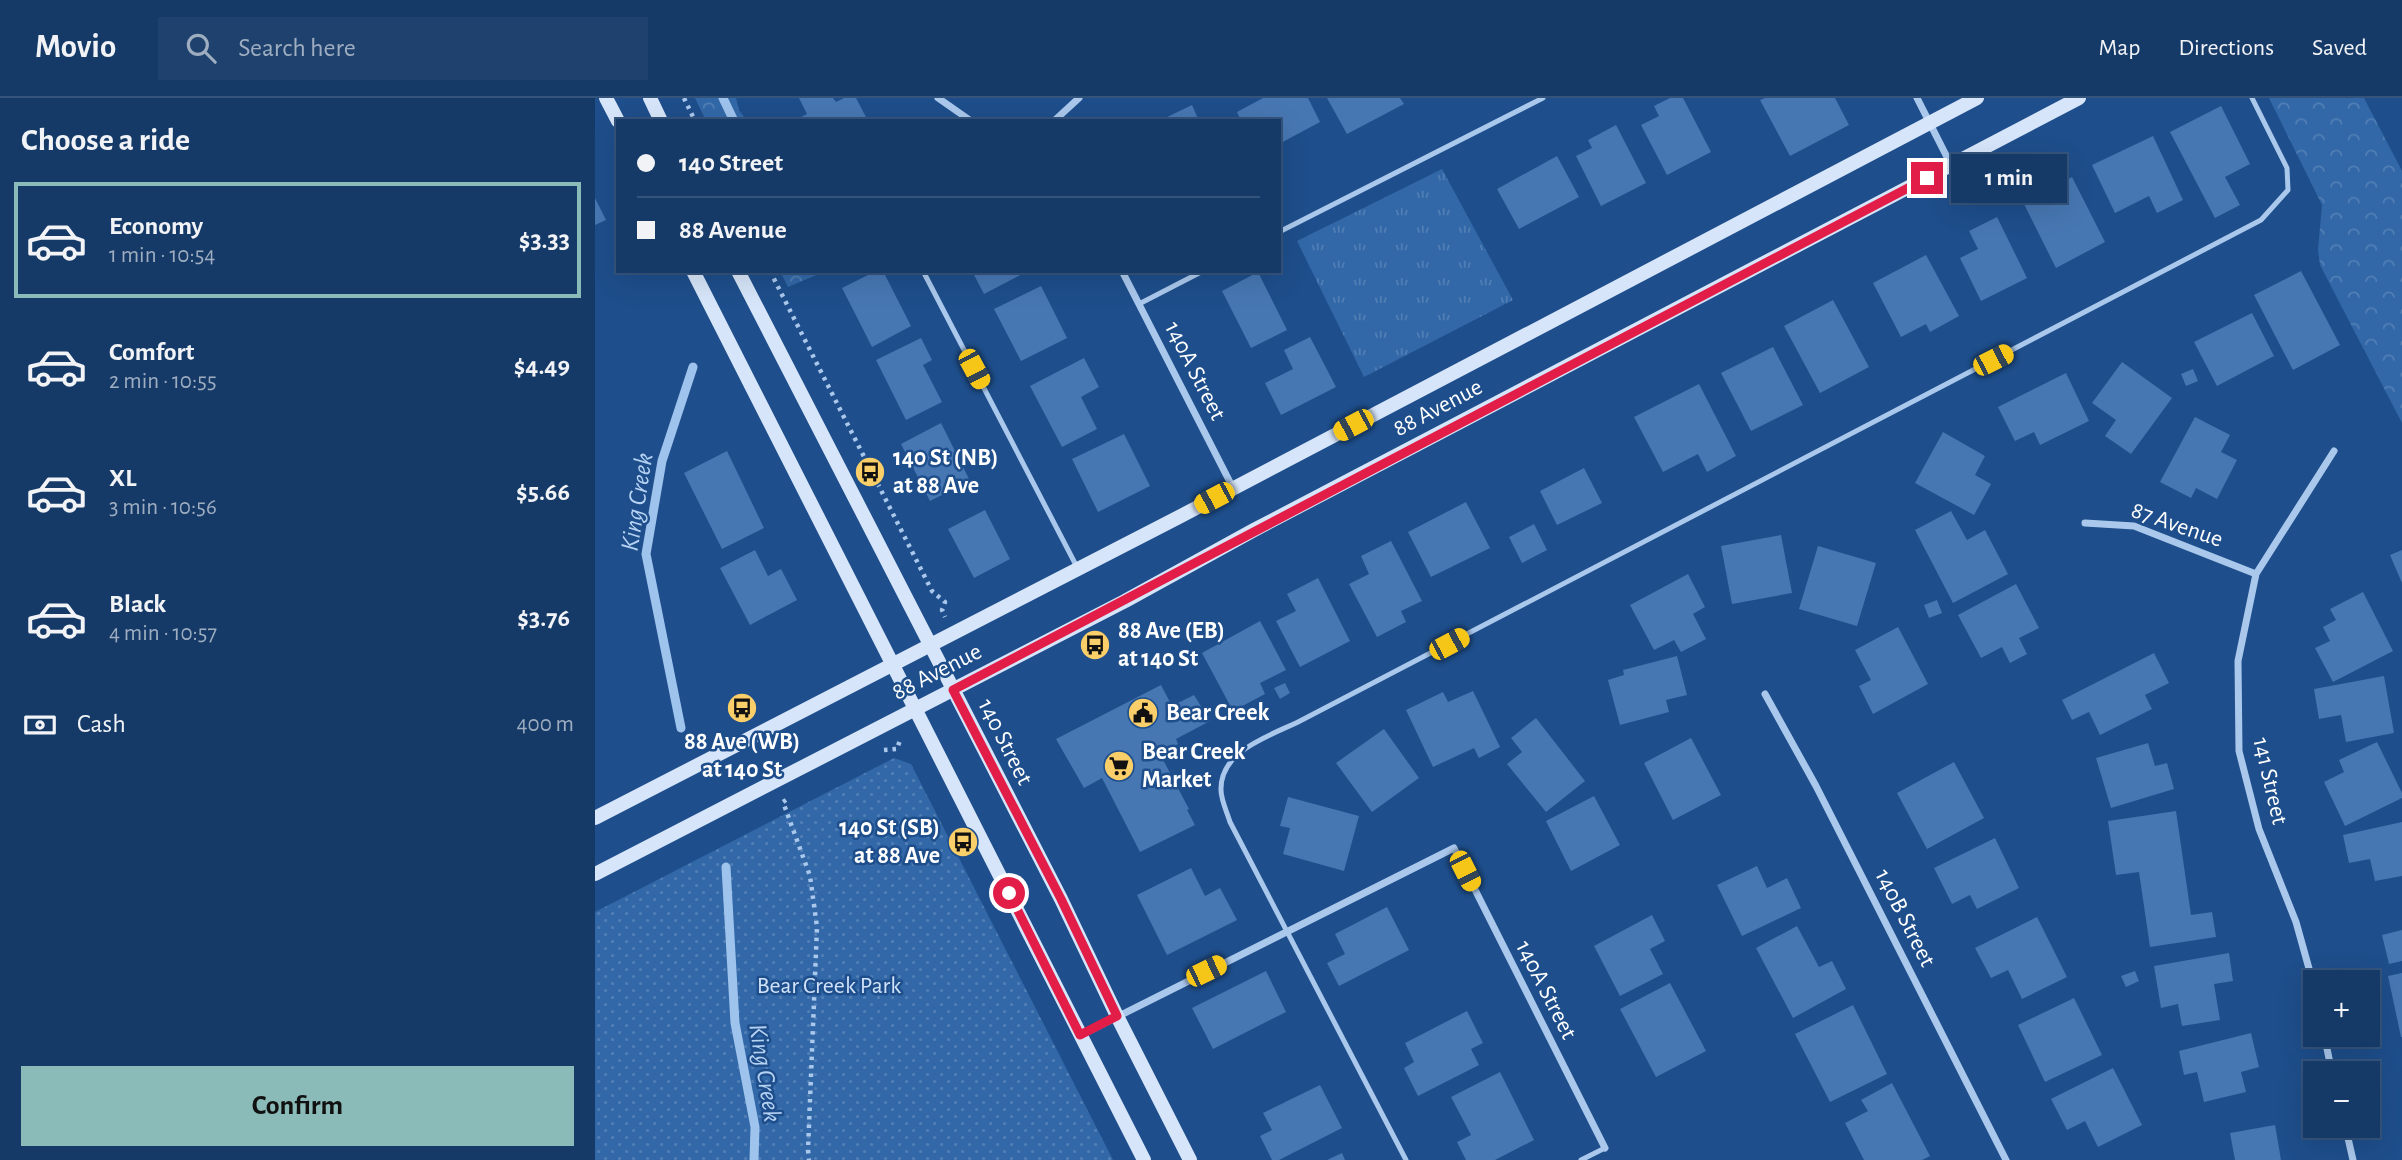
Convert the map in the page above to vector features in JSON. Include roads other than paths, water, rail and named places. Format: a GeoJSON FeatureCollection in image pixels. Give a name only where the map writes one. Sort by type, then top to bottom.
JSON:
{"type":"FeatureCollection","features":[{"type":"Feature","properties":{"kind":"main road"},"geometry":{"type":"LineString","coordinates":[[606,98],[617,119]]}},
{"type":"Feature","properties":{"kind":"main road"},"geometry":{"type":"LineString","coordinates":[[650,98],[660,119]]}},
{"type":"Feature","properties":{"kind":"main road","name":"88 Avenue"},"geometry":{"type":"LineString","coordinates":[[595,818],[1078,569],[1977,98]]}},
{"type":"Feature","properties":{"kind":"main road","name":"88 Avenue"},"geometry":{"type":"LineString","coordinates":[[595,874],[953,690],[2079,98]]}},
{"type":"Feature","properties":{"kind":"main road"},"geometry":{"type":"LineString","coordinates":[[694,273],[1144,1160]]}},
{"type":"Feature","properties":{"kind":"main road","name":"140 Street"},"geometry":{"type":"LineString","coordinates":[[739,273],[1061,899],[1190,1160]]}},
{"type":"Feature","properties":{"kind":"street"},"geometry":{"type":"LineString","coordinates":[[938,98],[968,119]]}},
{"type":"Feature","properties":{"kind":"street"},"geometry":{"type":"LineString","coordinates":[[1056,119],[1079,98]]}},
{"type":"Feature","properties":{"kind":"street"},"geometry":{"type":"LineString","coordinates":[[1917,98],[1951,166]]}},
{"type":"Feature","properties":{"kind":"street","name":"140A Street"},"geometry":{"type":"LineString","coordinates":[[1123,273],[1233,488]]}},
{"type":"Feature","properties":{"kind":"street"},"geometry":{"type":"LineString","coordinates":[[2256,574],[2334,452]]}},
{"type":"Feature","properties":{"kind":"street","name":"87 Avenue"},"geometry":{"type":"LineString","coordinates":[[2085,523],[2134,526],[2256,574]]}},
{"type":"Feature","properties":{"kind":"street","name":"141 Street"},"geometry":{"type":"LineString","coordinates":[[2256,574],[2238,661],[2239,751],[2259,829],[2296,922],[2309,970]]}},
{"type":"Feature","properties":{"kind":"street","name":"140B Street"},"geometry":{"type":"LineString","coordinates":[[1765,694],[1816,786],[2006,1160]]}},
{"type":"Feature","properties":{"kind":"street","name":"140A Street"},"geometry":{"type":"LineString","coordinates":[[1288,930],[1454,848],[1605,1148]]}},
{"type":"Feature","properties":{"kind":"street"},"geometry":{"type":"LineString","coordinates":[[1080,1035],[1288,930]]}},
{"type":"Feature","properties":{"kind":"street"},"geometry":{"type":"LineString","coordinates":[[2348,1138],[2353,1160]]}},
{"type":"Feature","properties":{"kind":"lane"},"geometry":{"type":"LineString","coordinates":[[1281,231],[1543,98]]}},
{"type":"Feature","properties":{"kind":"lane"},"geometry":{"type":"LineString","coordinates":[[1406,1160],[1230,822],[1220,791],[1225,766],[1247,747],[1300,722],[2261,220],[2288,190],[2287,168],[2252,98]]}},
{"type":"Feature","properties":{"kind":"lane"},"geometry":{"type":"LineString","coordinates":[[924,273],[1078,569]]}},
{"type":"Feature","properties":{"kind":"lane"},"geometry":{"type":"LineString","coordinates":[[1139,304],[1199,273]]}},
{"type":"Feature","properties":{"kind":"lane"},"geometry":{"type":"LineString","coordinates":[[1581,1160],[1605,1148]]}},
{"type":"Feature","properties":{"kind":"waterway","name":"King Creek"},"geometry":{"type":"LineString","coordinates":[[723,98],[733,119]]}},
{"type":"Feature","properties":{"kind":"waterway","name":"King Creek"},"geometry":{"type":"LineString","coordinates":[[681,728],[646,554],[662,461],[693,367]]}},
{"type":"Feature","properties":{"kind":"waterway","name":"King Creek"},"geometry":{"type":"LineString","coordinates":[[726,867],[735,1023],[755,1127],[754,1160]]}},
{"type":"Feature","properties":{"kind":"place","name":"140 St (NB) at 88 Ave"},"geometry":{"type":"Point","coordinates":[870,472]}},
{"type":"Feature","properties":{"kind":"place","name":"88 Ave (EB) at 140 St"},"geometry":{"type":"Point","coordinates":[1095,645]}},
{"type":"Feature","properties":{"kind":"place","name":"88 Ave (WB) at 140 St"},"geometry":{"type":"Point","coordinates":[742,708]}},
{"type":"Feature","properties":{"kind":"place","name":"Bear Creek"},"geometry":{"type":"Point","coordinates":[1143,713]}},
{"type":"Feature","properties":{"kind":"place","name":"Bear Creek Market"},"geometry":{"type":"Point","coordinates":[1119,766]}},
{"type":"Feature","properties":{"kind":"place","name":"140 St (SB) at 88 Ave"},"geometry":{"type":"Point","coordinates":[963,842]}},
{"type":"Feature","properties":{"kind":"park label","name":"Bear Creek Park"},"geometry":{"type":"Point","coordinates":[829,986]}}]}
